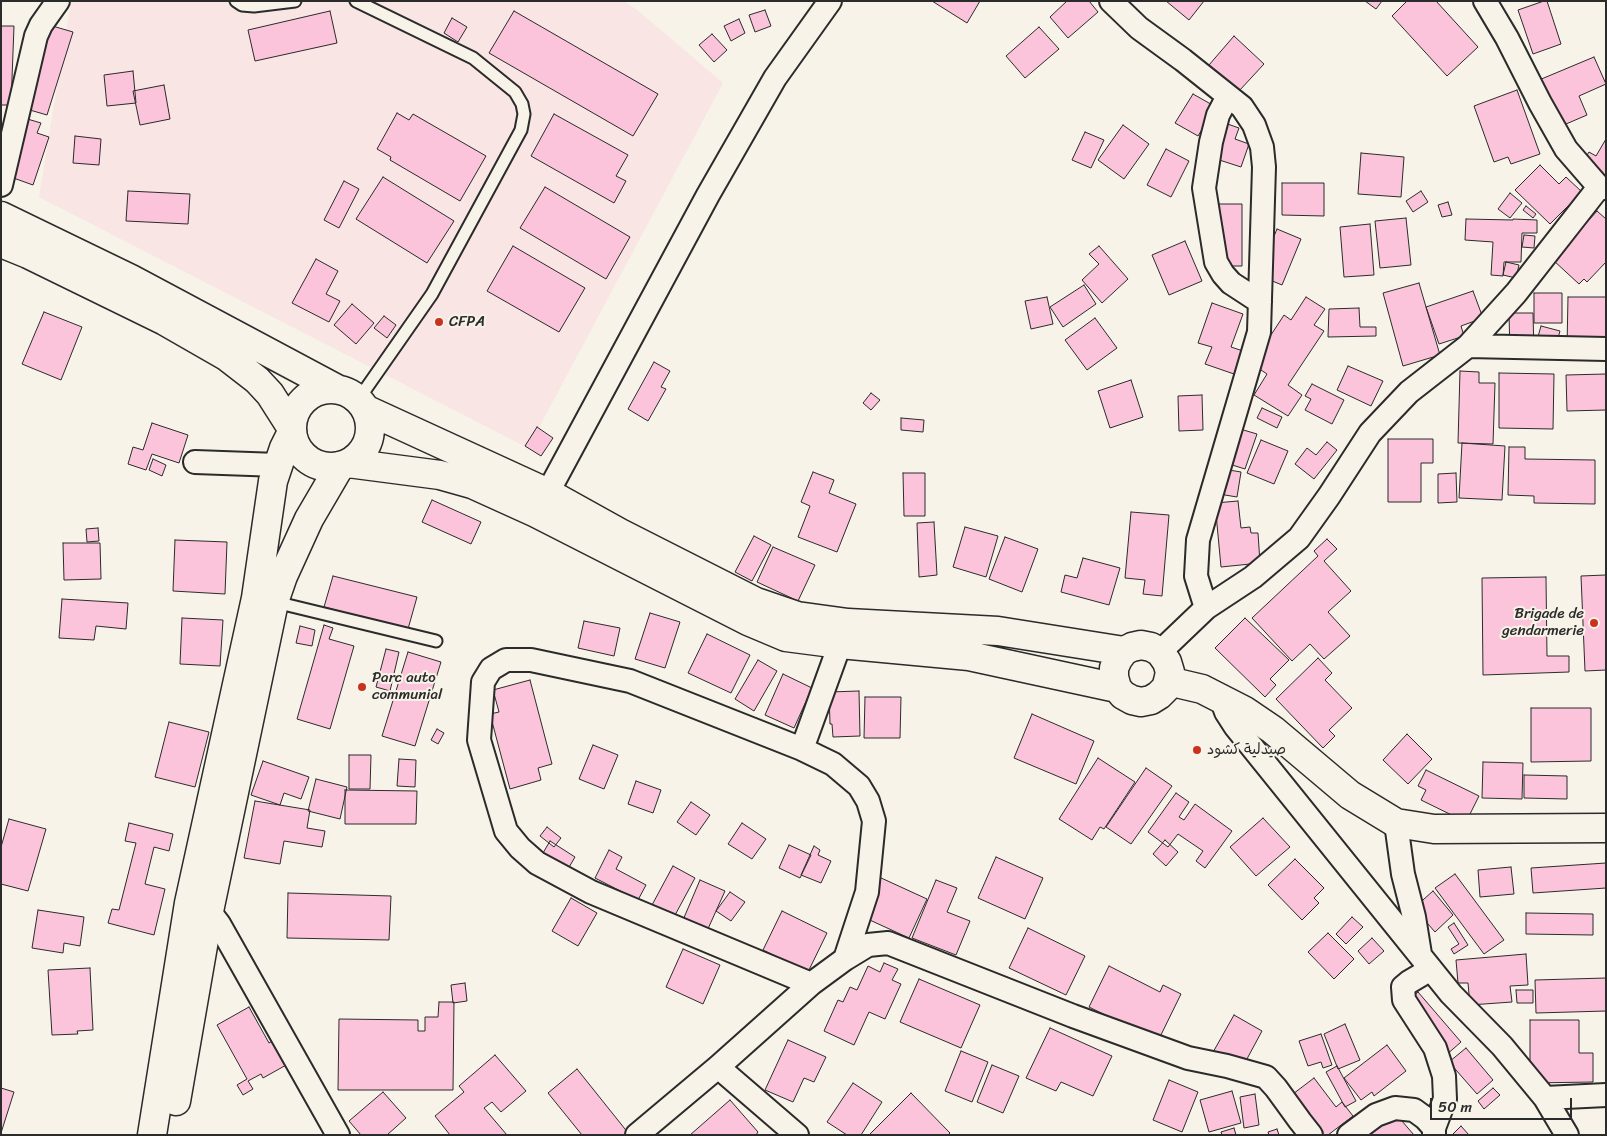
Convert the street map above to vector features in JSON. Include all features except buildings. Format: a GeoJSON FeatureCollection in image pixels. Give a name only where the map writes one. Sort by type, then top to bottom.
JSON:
{"type":"FeatureCollection","features":[{"type":"Feature","properties":{"kind":"main road"},"geometry":{"type":"LineString","coordinates":[[1,216],[131,279],[542,503],[748,622],[786,637],[998,631],[1124,651]]}},
{"type":"Feature","properties":{"kind":"main road"},"geometry":{"type":"LineString","coordinates":[[1,243],[28,254],[156,317],[242,367],[263,387],[281,410],[291,429],[298,450],[312,463],[331,467],[344,464],[357,457],[364,449],[368,439],[369,419],[353,399],[318,391],[310,395],[296,408],[291,429],[273,481],[265,600],[152,1135]]}},
{"type":"Feature","properties":{"kind":"main road"},"geometry":{"type":"LineString","coordinates":[[344,464],[424,472],[542,503]]}},
{"type":"Feature","properties":{"kind":"main road"},"geometry":{"type":"LineString","coordinates":[[265,600],[283,576],[302,533],[324,492],[344,464]]}},
{"type":"Feature","properties":{"kind":"main road"},"geometry":{"type":"LineString","coordinates":[[844,634],[969,656],[1117,688]]}},
{"type":"Feature","properties":{"kind":"main road"},"geometry":{"type":"LineString","coordinates":[[1142,645],[1160,652],[1167,662],[1170,672],[1166,688],[1151,700],[1141,702],[1123,695],[1117,688],[1114,668],[1124,651],[1142,645]]}},
{"type":"Feature","properties":{"kind":"main road"},"geometry":{"type":"LineString","coordinates":[[1168,681],[1202,689],[1245,711],[1273,730],[1350,796],[1396,823],[1434,829],[1606,828]]}},
{"type":"Feature","properties":{"kind":"main road"},"geometry":{"type":"LineString","coordinates":[[170,1135],[199,907]]}},
{"type":"Feature","properties":{"kind":"street"},"geometry":{"type":"LineString","coordinates":[[1,185],[36,36],[41,25],[58,1]]}},
{"type":"Feature","properties":{"kind":"street"},"geometry":{"type":"LineString","coordinates":[[542,503],[708,195],[775,78],[830,1]]}},
{"type":"Feature","properties":{"kind":"street"},"geometry":{"type":"LineString","coordinates":[[1111,1],[1139,28],[1183,60],[1242,108],[1254,125],[1262,147],[1264,167],[1259,332],[1198,540],[1196,576],[1206,608]]}},
{"type":"Feature","properties":{"kind":"street"},"geometry":{"type":"LineString","coordinates":[[1160,652],[1206,608],[1253,577],[1299,538],[1370,433],[1408,392],[1468,346],[1516,293],[1602,187],[1566,149],[1507,38],[1485,1]]}},
{"type":"Feature","properties":{"kind":"street"},"geometry":{"type":"LineString","coordinates":[[1228,96],[1218,115],[1211,142],[1204,188],[1216,262],[1231,283],[1260,302]]}},
{"type":"Feature","properties":{"kind":"street"},"geometry":{"type":"LineString","coordinates":[[1468,346],[1606,349]]}},
{"type":"Feature","properties":{"kind":"street"},"geometry":{"type":"LineString","coordinates":[[195,462],[278,465]]}},
{"type":"Feature","properties":{"kind":"street"},"geometry":{"type":"LineString","coordinates":[[802,749],[844,634]]}},
{"type":"Feature","properties":{"kind":"street"},"geometry":{"type":"LineString","coordinates":[[811,984],[591,892],[537,863],[520,848],[506,831],[479,740],[483,682],[491,669],[506,660],[531,660],[630,682],[802,749],[833,764],[859,786],[868,801],[874,821],[867,892],[845,959]]}},
{"type":"Feature","properties":{"kind":"street"},"geometry":{"type":"LineString","coordinates":[[1221,698],[1226,712],[1235,726],[1451,994],[1502,1046],[1545,1098],[1567,1135]]}},
{"type":"Feature","properties":{"kind":"street"},"geometry":{"type":"LineString","coordinates":[[1396,823],[1403,874],[1426,963]]}},
{"type":"Feature","properties":{"kind":"street"},"geometry":{"type":"LineString","coordinates":[[199,907],[219,924],[338,1135]]}},
{"type":"Feature","properties":{"kind":"street"},"geometry":{"type":"LineString","coordinates":[[636,1135],[718,1067],[811,984],[868,945],[888,944],[1072,1016],[1188,1058],[1256,1073],[1266,1077],[1311,1135]]}},
{"type":"Feature","properties":{"kind":"street"},"geometry":{"type":"LineString","coordinates":[[1426,963],[1404,988],[1404,1000],[1435,1048],[1444,1076],[1445,1099],[1434,1131]]}},
{"type":"Feature","properties":{"kind":"street"},"geometry":{"type":"LineString","coordinates":[[718,1067],[797,1135]]}},
{"type":"Feature","properties":{"kind":"street"},"geometry":{"type":"LineString","coordinates":[[1545,1098],[1606,1095]]}},
{"type":"Feature","properties":{"kind":"street"},"geometry":{"type":"LineString","coordinates":[[1349,1135],[1376,1115],[1395,1108],[1414,1110],[1425,1118],[1434,1131]]}},
{"type":"Feature","properties":{"kind":"lane"},"geometry":{"type":"LineString","coordinates":[[236,1],[242,5],[254,6],[295,1]]}},
{"type":"Feature","properties":{"kind":"lane"},"geometry":{"type":"LineString","coordinates":[[353,399],[432,294],[521,130],[524,114],[522,104],[516,92],[473,58],[356,1]]}},
{"type":"Feature","properties":{"kind":"lane"},"geometry":{"type":"LineString","coordinates":[[265,600],[436,641]]}},
{"type":"Feature","properties":{"kind":"shaded area","name":"CFPA"},"geometry":{"type":"Polygon","coordinates":[[[71,1],[623,1],[636,9],[723,83],[528,448],[39,197],[71,1]]]}},
{"type":"Feature","properties":{"kind":"place","name":"CFPA"},"geometry":{"type":"Point","coordinates":[439,322]}},
{"type":"Feature","properties":{"kind":"place","name":"Brigade de gendarmerie"},"geometry":{"type":"Point","coordinates":[1594,623]}},
{"type":"Feature","properties":{"kind":"place","name":"Parc auto communial"},"geometry":{"type":"Point","coordinates":[362,687]}},
{"type":"Feature","properties":{"kind":"place","name":"صيدلية كشود"},"geometry":{"type":"Point","coordinates":[1197,750]}}]}
